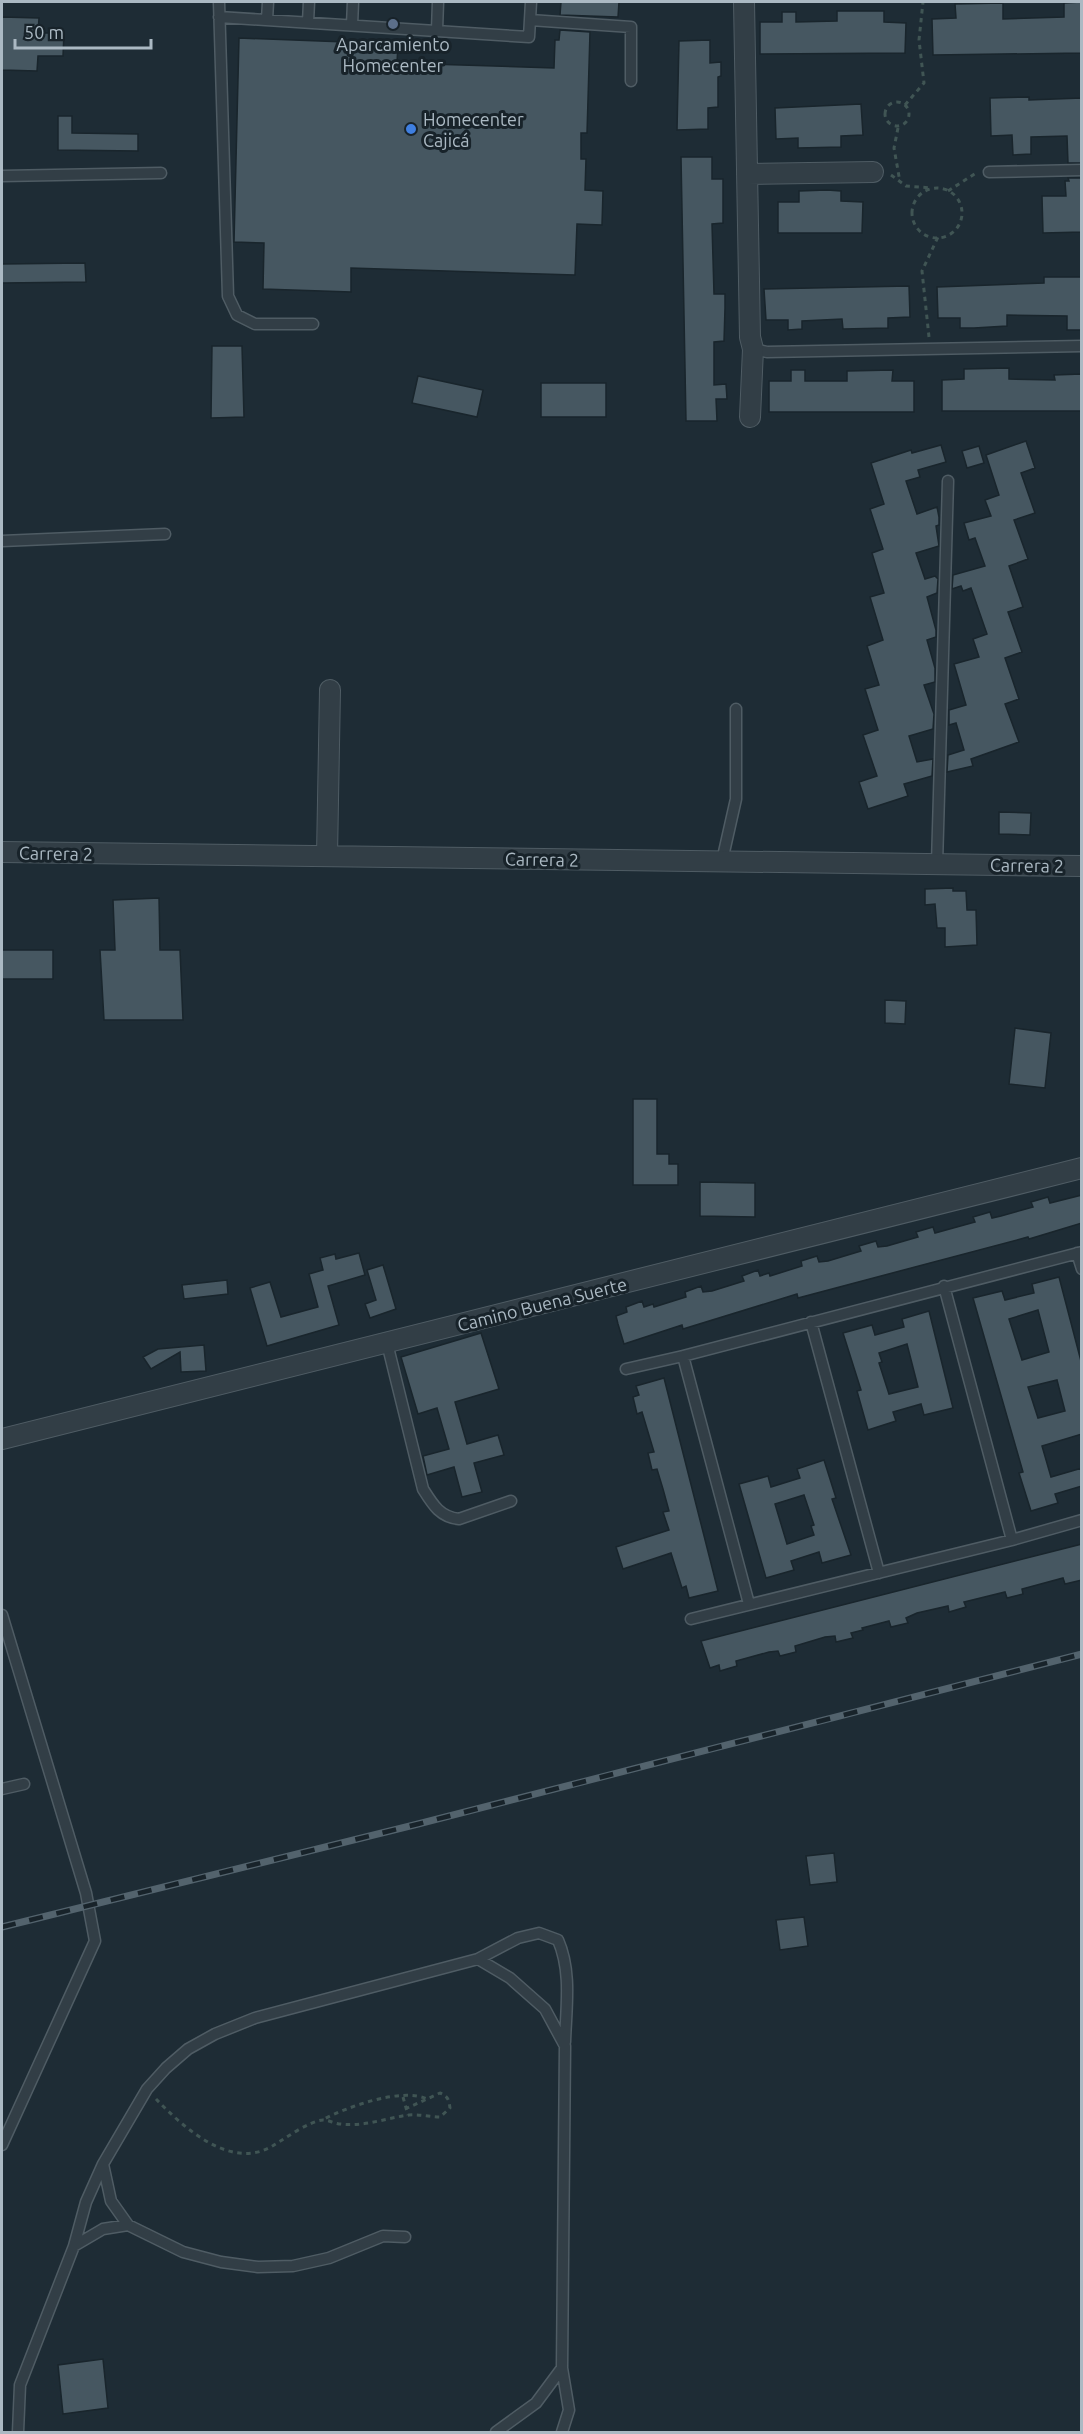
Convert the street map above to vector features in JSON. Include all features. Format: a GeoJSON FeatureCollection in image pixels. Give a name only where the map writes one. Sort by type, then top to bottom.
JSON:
{"type":"FeatureCollection","features":[{"type":"Feature","properties":{"kind":"street"},"geometry":{"type":"LineString","coordinates":[[744,2],[750,337],[753,349],[750,417]]}},
{"type":"Feature","properties":{"kind":"street"},"geometry":{"type":"LineString","coordinates":[[747,174],[873,172]]}},
{"type":"Feature","properties":{"kind":"street"},"geometry":{"type":"LineString","coordinates":[[327,856],[330,690]]}},
{"type":"Feature","properties":{"kind":"street","name":"Carrera 2"},"geometry":{"type":"LineString","coordinates":[[2,852],[1082,866]]}},
{"type":"Feature","properties":{"kind":"street","name":"Camino Buena Suerte"},"geometry":{"type":"LineString","coordinates":[[2,1439],[1082,1168]]}},
{"type":"Feature","properties":{"kind":"lane"},"geometry":{"type":"LineString","coordinates":[[219,2],[228,296],[237,315],[255,324],[313,324]]}},
{"type":"Feature","properties":{"kind":"lane"},"geometry":{"type":"LineString","coordinates":[[267,20],[268,2]]}},
{"type":"Feature","properties":{"kind":"lane"},"geometry":{"type":"LineString","coordinates":[[308,22],[309,2]]}},
{"type":"Feature","properties":{"kind":"lane"},"geometry":{"type":"LineString","coordinates":[[352,25],[354,2]]}},
{"type":"Feature","properties":{"kind":"lane"},"geometry":{"type":"LineString","coordinates":[[437,30],[438,2]]}},
{"type":"Feature","properties":{"kind":"lane"},"geometry":{"type":"LineString","coordinates":[[219,17],[529,37],[531,2]]}},
{"type":"Feature","properties":{"kind":"lane"},"geometry":{"type":"LineString","coordinates":[[530,20],[631,27],[631,81]]}},
{"type":"Feature","properties":{"kind":"lane"},"geometry":{"type":"LineString","coordinates":[[989,172],[1082,170]]}},
{"type":"Feature","properties":{"kind":"lane"},"geometry":{"type":"LineString","coordinates":[[2,176],[161,173]]}},
{"type":"Feature","properties":{"kind":"lane"},"geometry":{"type":"LineString","coordinates":[[753,349],[767,352],[1082,346]]}},
{"type":"Feature","properties":{"kind":"lane"},"geometry":{"type":"LineString","coordinates":[[937,864],[948,481]]}},
{"type":"Feature","properties":{"kind":"lane"},"geometry":{"type":"LineString","coordinates":[[2,541],[165,534]]}},
{"type":"Feature","properties":{"kind":"lane"},"geometry":{"type":"LineString","coordinates":[[722,861],[736,799],[736,709]]}},
{"type":"Feature","properties":{"kind":"lane"},"geometry":{"type":"LineString","coordinates":[[626,1370],[1079,1252],[1082,1269]]}},
{"type":"Feature","properties":{"kind":"lane"},"geometry":{"type":"LineString","coordinates":[[944,1286],[1012,1540]]}},
{"type":"Feature","properties":{"kind":"lane"},"geometry":{"type":"LineString","coordinates":[[811,1322],[879,1573]]}},
{"type":"Feature","properties":{"kind":"lane"},"geometry":{"type":"LineString","coordinates":[[387,1343],[423,1489],[436,1510],[450,1518],[459,1519],[511,1501]]}},
{"type":"Feature","properties":{"kind":"lane"},"geometry":{"type":"LineString","coordinates":[[683,1356],[749,1605]]}},
{"type":"Feature","properties":{"kind":"lane"},"geometry":{"type":"LineString","coordinates":[[691,1619],[1082,1521]]}},
{"type":"Feature","properties":{"kind":"lane"},"geometry":{"type":"LineString","coordinates":[[2,1616],[86,1893],[95,1941],[2,2145]]}},
{"type":"Feature","properties":{"kind":"lane"},"geometry":{"type":"LineString","coordinates":[[2,1789],[24,1784]]}},
{"type":"Feature","properties":{"kind":"lane"},"geometry":{"type":"LineString","coordinates":[[18,2433],[20,2385],[74,2246],[86,2202],[103,2164],[147,2089],[188,2049],[215,2034],[255,2018],[478,1959],[518,1938],[539,1933],[558,1940],[566,1966],[562,2368],[569,2410],[561,2433]]}},
{"type":"Feature","properties":{"kind":"lane"},"geometry":{"type":"LineString","coordinates":[[478,1959],[510,1978],[546,2009],[565,2046]]}},
{"type":"Feature","properties":{"kind":"lane"},"geometry":{"type":"LineString","coordinates":[[103,2164],[111,2201],[128,2225],[183,2252],[220,2262],[258,2267],[293,2266],[329,2258],[383,2236],[405,2237]]}},
{"type":"Feature","properties":{"kind":"lane"},"geometry":{"type":"LineString","coordinates":[[74,2246],[103,2229],[128,2225]]}},
{"type":"Feature","properties":{"kind":"lane"},"geometry":{"type":"LineString","coordinates":[[496,2433],[536,2403],[562,2368]]}},
{"type":"Feature","properties":{"kind":"path"},"geometry":{"type":"LineString","coordinates":[[905,105],[924,84],[920,40],[923,2]]}},
{"type":"Feature","properties":{"kind":"path"},"geometry":{"type":"LineString","coordinates":[[898,127],[888,123],[885,113],[894,102],[905,105]]}},
{"type":"Feature","properties":{"kind":"path"},"geometry":{"type":"LineString","coordinates":[[898,127],[907,122],[909,116],[905,105]]}},
{"type":"Feature","properties":{"kind":"path"},"geometry":{"type":"LineString","coordinates":[[898,127],[894,148],[900,182]]}},
{"type":"Feature","properties":{"kind":"path"},"geometry":{"type":"LineString","coordinates":[[873,172],[887,172],[906,186],[948,191],[960,186],[969,176],[989,172]]}},
{"type":"Feature","properties":{"kind":"path"},"geometry":{"type":"LineString","coordinates":[[934,188],[926,190],[915,200],[912,214],[923,234],[938,237],[952,232],[961,219],[959,203],[948,191]]}},
{"type":"Feature","properties":{"kind":"path"},"geometry":{"type":"LineString","coordinates":[[928,349],[929,331],[922,271],[938,237]]}},
{"type":"Feature","properties":{"kind":"path"},"geometry":{"type":"LineString","coordinates":[[147,2089],[178,2121],[204,2140],[249,2155],[272,2147],[288,2135],[338,2112],[384,2098],[414,2094],[427,2099]]}},
{"type":"Feature","properties":{"kind":"path"},"geometry":{"type":"LineString","coordinates":[[322,2120],[341,2124],[362,2124],[408,2115],[428,2114],[440,2117],[450,2108],[446,2096],[440,2093],[405,2109]]}},
{"type":"Feature","properties":{"kind":"path"},"geometry":{"type":"LineString","coordinates":[[403,2097],[408,2115]]}},
{"type":"Feature","properties":{"kind":"building"},"geometry":{"type":"Polygon","coordinates":[[[561,2],[619,2],[618,17],[560,15],[561,2]]]}},
{"type":"Feature","properties":{"kind":"building"},"geometry":{"type":"Polygon","coordinates":[[[1081,2],[1082,53],[933,55],[932,19],[956,18],[955,4],[1003,3],[1003,19],[1064,17],[1064,3],[1081,2]]]}},
{"type":"Feature","properties":{"kind":"building"},"geometry":{"type":"Polygon","coordinates":[[[837,11],[884,11],[884,22],[906,23],[905,53],[760,54],[760,22],[782,22],[782,12],[796,12],[796,22],[837,21],[837,11]]]}},
{"type":"Feature","properties":{"kind":"building"},"geometry":{"type":"Polygon","coordinates":[[[2,17],[39,18],[38,33],[64,33],[63,56],[38,56],[37,71],[2,70],[2,17]]]}},
{"type":"Feature","properties":{"kind":"building","name":"Homecenter Cajicá"},"geometry":{"type":"Polygon","coordinates":[[[560,30],[590,32],[587,133],[581,133],[581,159],[586,159],[585,190],[603,191],[602,225],[577,224],[575,275],[351,268],[351,292],[263,289],[264,243],[234,242],[239,38],[398,44],[397,63],[554,68],[555,40],[559,40],[560,30]]]}},
{"type":"Feature","properties":{"kind":"building"},"geometry":{"type":"Polygon","coordinates":[[[710,40],[710,63],[721,62],[721,76],[718,77],[718,107],[708,108],[708,129],[677,130],[679,41],[710,40]]]}},
{"type":"Feature","properties":{"kind":"building"},"geometry":{"type":"Polygon","coordinates":[[[1029,97],[1029,100],[1082,98],[1082,163],[1068,163],[1067,136],[1031,137],[1031,154],[1013,155],[1012,135],[991,136],[990,98],[1029,97]]]}},
{"type":"Feature","properties":{"kind":"building"},"geometry":{"type":"Polygon","coordinates":[[[861,104],[863,135],[841,136],[841,147],[798,148],[798,138],[776,139],[775,108],[861,104]]]}},
{"type":"Feature","properties":{"kind":"building"},"geometry":{"type":"Polygon","coordinates":[[[58,116],[72,116],[72,133],[138,134],[138,151],[58,150],[58,116]]]}},
{"type":"Feature","properties":{"kind":"building"},"geometry":{"type":"Polygon","coordinates":[[[681,157],[712,157],[712,179],[723,179],[723,223],[712,224],[714,294],[725,294],[724,341],[714,342],[714,385],[726,384],[727,399],[716,399],[717,421],[686,421],[681,157]]]}},
{"type":"Feature","properties":{"kind":"building"},"geometry":{"type":"Polygon","coordinates":[[[1068,178],[1082,178],[1082,232],[1043,233],[1042,196],[1066,196],[1065,181],[1069,181],[1068,178]]]}},
{"type":"Feature","properties":{"kind":"building"},"geometry":{"type":"Polygon","coordinates":[[[799,191],[841,191],[841,201],[863,202],[862,233],[778,233],[778,202],[799,202],[799,191]]]}},
{"type":"Feature","properties":{"kind":"building"},"geometry":{"type":"Polygon","coordinates":[[[85,263],[86,282],[2,283],[2,264],[85,263]]]}},
{"type":"Feature","properties":{"kind":"building"},"geometry":{"type":"Polygon","coordinates":[[[1044,277],[1082,277],[1082,330],[1067,330],[1067,316],[1007,315],[1007,326],[974,328],[960,328],[960,318],[938,318],[937,287],[1044,283],[1044,277]]]}},
{"type":"Feature","properties":{"kind":"building"},"geometry":{"type":"Polygon","coordinates":[[[909,286],[910,317],[888,318],[888,328],[843,329],[842,319],[802,321],[802,329],[788,330],[788,320],[766,320],[764,289],[909,286]]]}},
{"type":"Feature","properties":{"kind":"building"},"geometry":{"type":"Polygon","coordinates":[[[212,346],[242,346],[244,417],[211,418],[212,346]]]}},
{"type":"Feature","properties":{"kind":"building"},"geometry":{"type":"Polygon","coordinates":[[[1009,368],[1009,379],[1055,380],[1054,375],[1082,374],[1082,411],[942,411],[942,380],[964,379],[964,369],[1009,368]]]}},
{"type":"Feature","properties":{"kind":"building"},"geometry":{"type":"Polygon","coordinates":[[[791,370],[805,370],[805,381],[847,381],[847,371],[893,370],[892,381],[914,381],[914,412],[769,412],[769,381],[791,381],[791,370]]]}},
{"type":"Feature","properties":{"kind":"building"},"geometry":{"type":"Polygon","coordinates":[[[418,376],[483,390],[477,417],[412,403],[418,376]]]}},
{"type":"Feature","properties":{"kind":"building"},"geometry":{"type":"Polygon","coordinates":[[[541,383],[606,383],[606,417],[541,417],[541,383]]]}},
{"type":"Feature","properties":{"kind":"building"},"geometry":{"type":"Polygon","coordinates":[[[1026,441],[1035,468],[1021,473],[1035,513],[1014,520],[1028,559],[1009,566],[1023,607],[1008,612],[1022,652],[1005,658],[1019,699],[1005,704],[1019,742],[971,759],[973,766],[947,772],[948,755],[964,750],[956,723],[949,725],[949,710],[966,705],[954,664],[979,657],[973,639],[987,634],[971,588],[963,591],[961,586],[952,589],[953,575],[985,566],[975,538],[969,540],[964,523],[991,516],[985,500],[999,495],[986,455],[1026,441]]]}},
{"type":"Feature","properties":{"kind":"building"},"geometry":{"type":"Polygon","coordinates":[[[941,445],[946,462],[918,470],[920,477],[906,481],[917,514],[937,507],[939,517],[939,525],[936,526],[939,546],[916,553],[925,579],[935,576],[938,579],[937,593],[927,597],[936,630],[936,637],[927,640],[935,668],[935,682],[924,685],[934,714],[933,729],[909,736],[917,762],[933,759],[932,776],[904,784],[908,796],[868,809],[859,782],[877,776],[863,735],[878,730],[865,689],[879,685],[867,646],[883,640],[870,597],[884,593],[872,553],[883,549],[870,509],[884,504],[871,463],[911,450],[912,453],[941,445]]]}},
{"type":"Feature","properties":{"kind":"building"},"geometry":{"type":"Polygon","coordinates":[[[979,446],[984,463],[967,468],[962,451],[979,446]]]}},
{"type":"Feature","properties":{"kind":"building"},"geometry":{"type":"Polygon","coordinates":[[[999,812],[1031,813],[1030,835],[999,834],[999,812]]]}},
{"type":"Feature","properties":{"kind":"building"},"geometry":{"type":"Polygon","coordinates":[[[953,888],[953,891],[966,891],[967,910],[976,910],[977,945],[945,947],[945,928],[937,928],[935,904],[925,905],[925,889],[953,888]]]}},
{"type":"Feature","properties":{"kind":"building"},"geometry":{"type":"Polygon","coordinates":[[[159,898],[160,950],[180,950],[183,1020],[104,1020],[100,950],[115,950],[113,900],[159,898]]]}},
{"type":"Feature","properties":{"kind":"building"},"geometry":{"type":"Polygon","coordinates":[[[2,950],[53,950],[53,979],[2,979],[2,950]]]}},
{"type":"Feature","properties":{"kind":"building"},"geometry":{"type":"Polygon","coordinates":[[[885,1000],[906,1001],[905,1024],[885,1023],[885,1000]]]}},
{"type":"Feature","properties":{"kind":"building"},"geometry":{"type":"Polygon","coordinates":[[[1015,1028],[1051,1033],[1045,1088],[1009,1084],[1015,1028]]]}},
{"type":"Feature","properties":{"kind":"building"},"geometry":{"type":"Polygon","coordinates":[[[633,1099],[657,1099],[657,1154],[669,1154],[669,1164],[678,1164],[678,1185],[633,1185],[633,1099]]]}},
{"type":"Feature","properties":{"kind":"building"},"geometry":{"type":"Polygon","coordinates":[[[700,1182],[755,1183],[755,1217],[700,1216],[700,1182]]]}},
{"type":"Feature","properties":{"kind":"building"},"geometry":{"type":"Polygon","coordinates":[[[1082,1195],[1082,1223],[1029,1239],[1028,1237],[798,1298],[797,1294],[683,1329],[682,1325],[624,1344],[616,1316],[627,1312],[626,1307],[642,1301],[644,1307],[653,1304],[654,1307],[686,1297],[685,1292],[701,1286],[703,1292],[712,1291],[744,1281],[742,1276],[758,1270],[760,1276],[769,1273],[770,1276],[802,1266],[801,1261],[817,1256],[819,1262],[828,1261],[861,1251],[859,1246],[876,1241],[878,1247],[887,1246],[918,1237],[916,1232],[933,1227],[935,1233],[975,1222],[973,1217],[990,1212],[992,1218],[1033,1207],[1031,1202],[1048,1197],[1050,1203],[1082,1195]]]}},
{"type":"Feature","properties":{"kind":"building"},"geometry":{"type":"Polygon","coordinates":[[[359,1253],[365,1275],[328,1286],[339,1325],[267,1346],[250,1288],[270,1282],[281,1317],[318,1307],[309,1274],[323,1270],[320,1258],[335,1254],[336,1259],[359,1253]]]}},
{"type":"Feature","properties":{"kind":"building"},"geometry":{"type":"Polygon","coordinates":[[[383,1265],[396,1309],[370,1318],[365,1304],[376,1300],[367,1270],[383,1265]]]}},
{"type":"Feature","properties":{"kind":"building"},"geometry":{"type":"Polygon","coordinates":[[[1059,1277],[1082,1365],[1082,1434],[1042,1446],[1051,1477],[1082,1468],[1082,1486],[1055,1494],[1058,1503],[1031,1511],[1019,1473],[1023,1472],[973,1298],[1002,1291],[1005,1300],[1034,1293],[1032,1284],[1059,1277]],[[1038,1310],[1009,1319],[1022,1360],[1049,1352],[1038,1310]],[[1057,1380],[1028,1387],[1038,1418],[1065,1411],[1057,1380]]]}},
{"type":"Feature","properties":{"kind":"building"},"geometry":{"type":"Polygon","coordinates":[[[227,1280],[228,1294],[184,1299],[182,1285],[227,1280]]]}},
{"type":"Feature","properties":{"kind":"building"},"geometry":{"type":"Polygon","coordinates":[[[929,1311],[953,1408],[924,1415],[921,1404],[893,1412],[896,1421],[868,1430],[857,1391],[861,1390],[843,1333],[872,1325],[875,1335],[904,1327],[902,1319],[929,1311]],[[907,1344],[879,1353],[882,1362],[879,1363],[889,1394],[918,1387],[907,1344]]]}},
{"type":"Feature","properties":{"kind":"building"},"geometry":{"type":"Polygon","coordinates":[[[481,1333],[499,1389],[455,1402],[467,1444],[498,1435],[504,1455],[474,1463],[482,1492],[462,1497],[454,1467],[427,1475],[423,1456],[449,1449],[437,1408],[418,1414],[401,1357],[481,1333]]]}},
{"type":"Feature","properties":{"kind":"building"},"geometry":{"type":"Polygon","coordinates":[[[204,1345],[206,1371],[181,1372],[180,1352],[151,1369],[143,1357],[158,1349],[204,1345]]]}},
{"type":"Feature","properties":{"kind":"building"},"geometry":{"type":"Polygon","coordinates":[[[664,1378],[718,1591],[689,1598],[686,1586],[682,1588],[671,1553],[623,1569],[616,1547],[669,1530],[663,1512],[669,1511],[663,1489],[657,1469],[652,1470],[648,1453],[654,1452],[642,1412],[637,1414],[633,1397],[639,1395],[636,1386],[664,1378]]]}},
{"type":"Feature","properties":{"kind":"building"},"geometry":{"type":"Polygon","coordinates":[[[824,1460],[836,1498],[832,1499],[851,1555],[822,1563],[819,1552],[791,1561],[794,1570],[766,1578],[739,1484],[768,1476],[771,1487],[800,1478],[797,1469],[824,1460]],[[804,1495],[775,1504],[787,1544],[814,1535],[811,1526],[814,1525],[804,1495]]]}},
{"type":"Feature","properties":{"kind":"building"},"geometry":{"type":"Polygon","coordinates":[[[1082,1544],[1082,1580],[1065,1584],[1063,1578],[1022,1589],[1023,1594],[1007,1598],[1005,1592],[964,1602],[966,1607],[949,1612],[948,1606],[917,1613],[906,1618],[908,1623],[891,1627],[889,1621],[862,1628],[863,1630],[851,1633],[853,1638],[836,1642],[835,1636],[825,1637],[795,1646],[796,1652],[780,1656],[778,1651],[769,1652],[736,1661],[737,1666],[720,1671],[719,1665],[710,1668],[701,1641],[1082,1544]]]}},
{"type":"Feature","properties":{"kind":"building"},"geometry":{"type":"Polygon","coordinates":[[[834,1853],[837,1882],[810,1885],[806,1856],[834,1853]]]}},
{"type":"Feature","properties":{"kind":"building"},"geometry":{"type":"Polygon","coordinates":[[[804,1917],[808,1946],[780,1950],[776,1920],[804,1917]]]}},
{"type":"Feature","properties":{"kind":"building"},"geometry":{"type":"Polygon","coordinates":[[[103,2359],[108,2408],[63,2414],[58,2365],[103,2359]]]}},
{"type":"Feature","properties":{"kind":"railway"},"geometry":{"type":"LineString","coordinates":[[2,1927],[418,1824],[1082,1654]]}},
{"type":"Feature","properties":{"kind":"place","name":"Aparcamiento Homecenter"},"geometry":{"type":"Point","coordinates":[393,24]}},
{"type":"Feature","properties":{"kind":"place","name":"Homecenter Cajicá"},"geometry":{"type":"Point","coordinates":[411,129]}}]}
